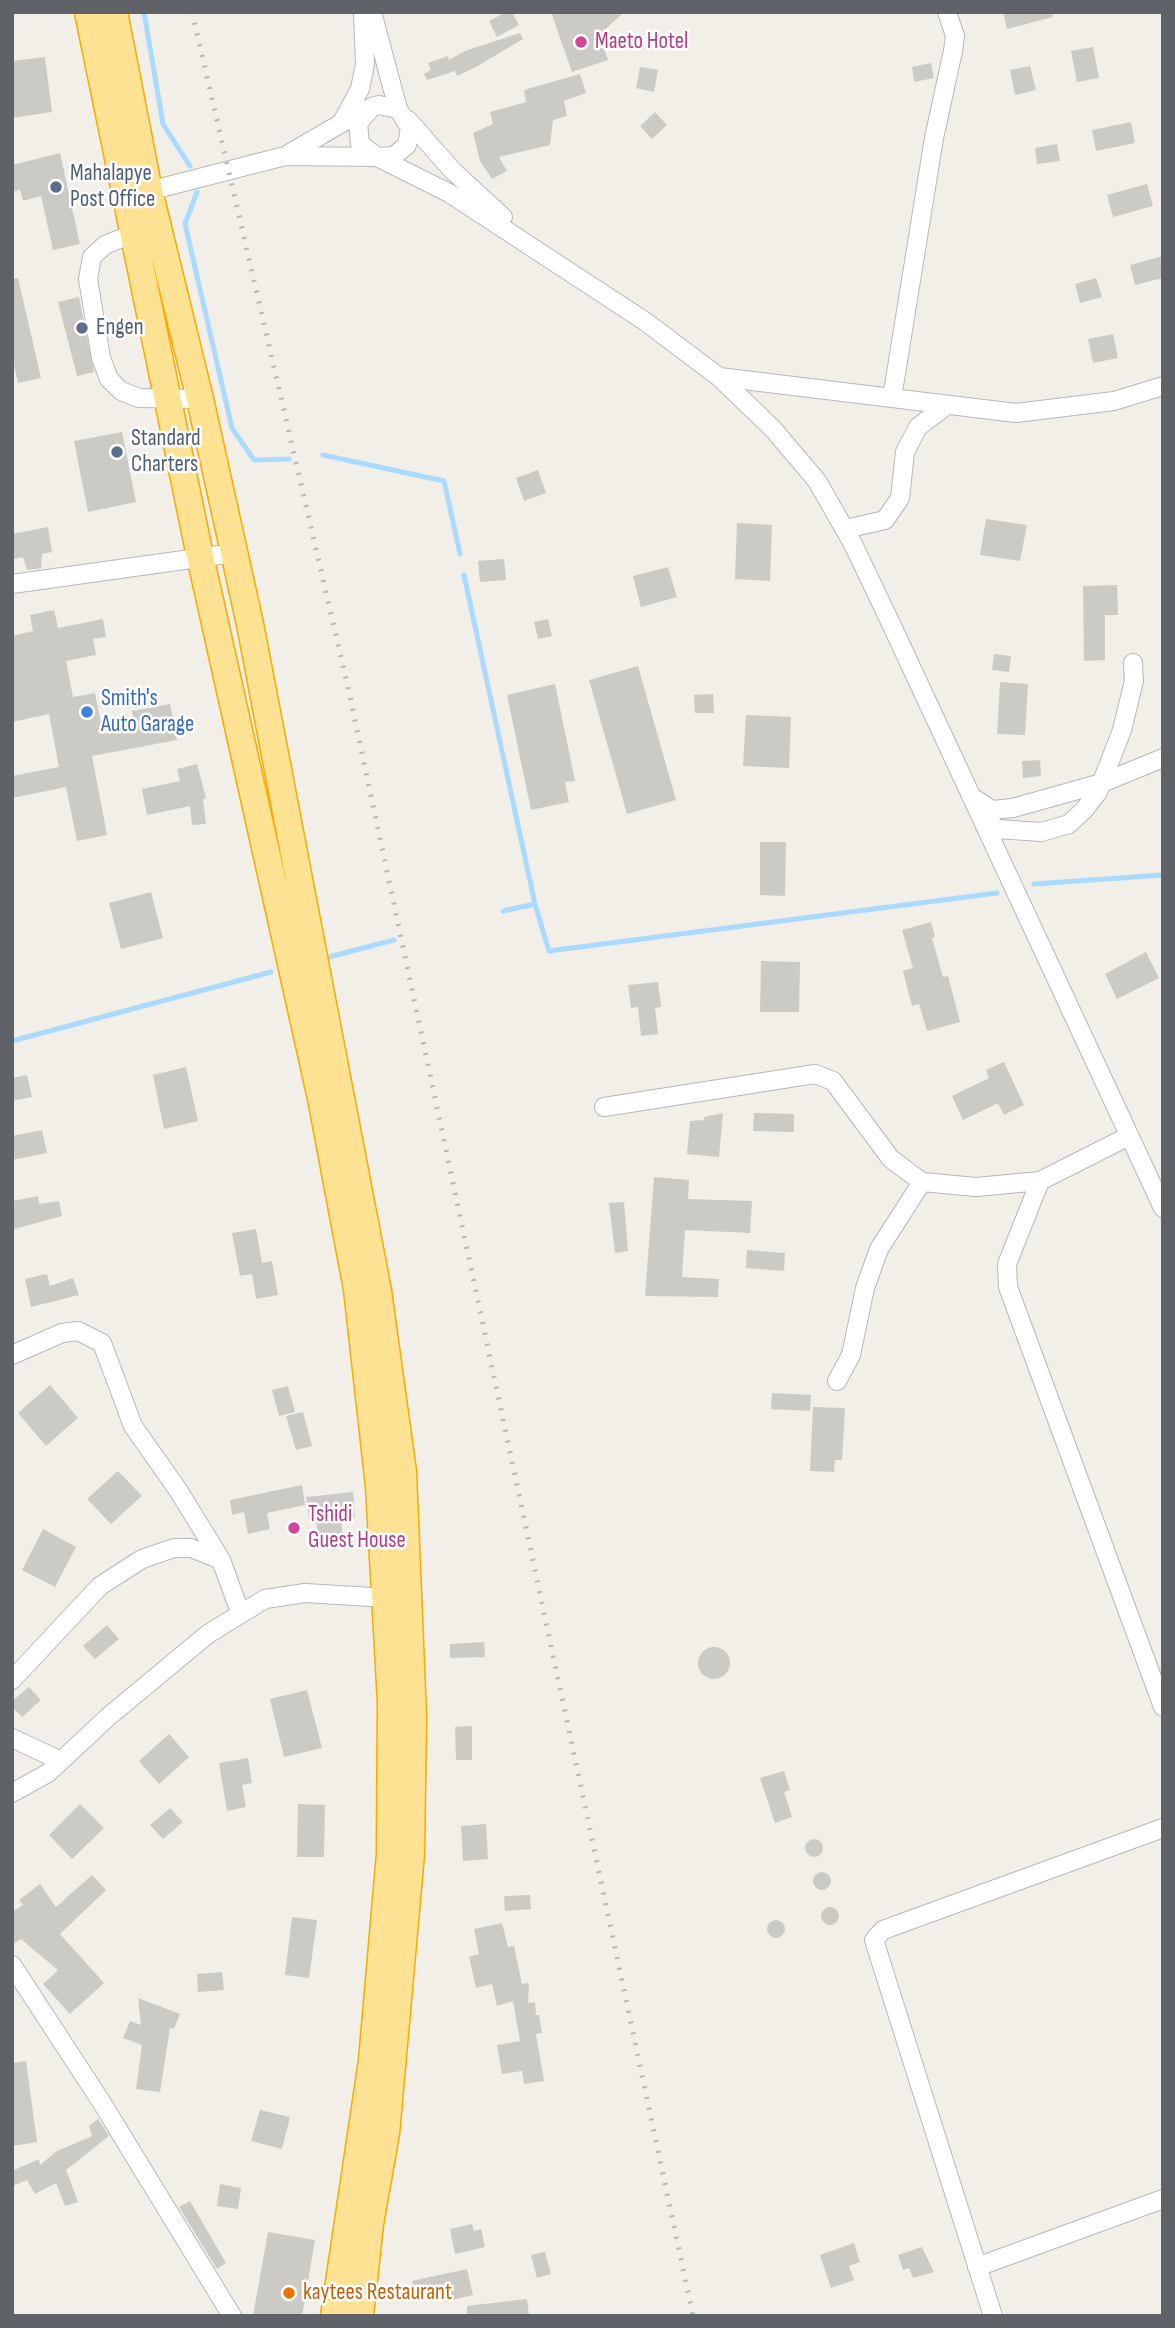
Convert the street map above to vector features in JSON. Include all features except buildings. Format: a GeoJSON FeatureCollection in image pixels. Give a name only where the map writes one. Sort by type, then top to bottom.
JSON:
{"type":"FeatureCollection","features":[{"type":"Feature","properties":{"kind":"highway"},"geometry":{"type":"LineString","coordinates":[[88,12],[137,195],[201,399],[234,553],[376,1278],[403,1472],[413,1716],[411,1854],[386,2133],[370,2224],[360,2316]]}},
{"type":"Feature","properties":{"kind":"highway"},"geometry":{"type":"LineString","coordinates":[[114,12],[137,195],[132,234],[200,556],[308,1035],[357,1289],[379,1486],[388,1598],[390,1854],[372,2061],[334,2316]]}},
{"type":"Feature","properties":{"kind":"street"},"geometry":{"type":"LineString","coordinates":[[340,124],[360,89],[365,64],[363,12]]}},
{"type":"Feature","properties":{"kind":"street"},"geometry":{"type":"LineString","coordinates":[[137,195],[285,156],[386,158],[401,151],[410,136],[372,12]]}},
{"type":"Feature","properties":{"kind":"street"},"geometry":{"type":"LineString","coordinates":[[892,398],[934,138],[956,36],[947,12]]}},
{"type":"Feature","properties":{"kind":"street"},"geometry":{"type":"LineString","coordinates":[[285,156],[372,107],[386,105],[403,114],[474,191],[568,270]]}},
{"type":"Feature","properties":{"kind":"street"},"geometry":{"type":"LineString","coordinates":[[372,107],[361,117],[357,138],[365,150],[449,193],[646,322],[719,377],[773,429],[817,481],[845,530],[976,805],[1163,1208]]}},
{"type":"Feature","properties":{"kind":"street"},"geometry":{"type":"LineString","coordinates":[[132,234],[105,245],[92,257],[88,279],[101,358],[109,379],[121,391],[139,398],[201,399]]}},
{"type":"Feature","properties":{"kind":"street"},"geometry":{"type":"LineString","coordinates":[[719,377],[1016,414],[1114,401],[1163,386]]}},
{"type":"Feature","properties":{"kind":"street"},"geometry":{"type":"LineString","coordinates":[[845,530],[885,520],[900,498],[905,452],[918,427],[947,405]]}},
{"type":"Feature","properties":{"kind":"street"},"geometry":{"type":"LineString","coordinates":[[12,584],[234,553]]}},
{"type":"Feature","properties":{"kind":"street"},"geometry":{"type":"LineString","coordinates":[[976,805],[997,828],[1041,832],[1069,824],[1084,810],[1102,783],[1129,708],[1134,681],[1133,663]]}},
{"type":"Feature","properties":{"kind":"street"},"geometry":{"type":"LineString","coordinates":[[976,805],[992,810],[1048,800],[1102,783],[1163,758]]}},
{"type":"Feature","properties":{"kind":"street"},"geometry":{"type":"LineString","coordinates":[[604,1107],[815,1074],[833,1082],[891,1160],[922,1182],[976,1187],[1040,1181],[1129,1136]]}},
{"type":"Feature","properties":{"kind":"street"},"geometry":{"type":"LineString","coordinates":[[1040,1181],[1007,1264],[1007,1287],[1159,1682],[1163,1707]]}},
{"type":"Feature","properties":{"kind":"street"},"geometry":{"type":"LineString","coordinates":[[837,1381],[851,1355],[864,1288],[878,1249],[922,1182]]}},
{"type":"Feature","properties":{"kind":"street"},"geometry":{"type":"LineString","coordinates":[[12,1355],[62,1333],[78,1331],[102,1343],[133,1426],[178,1490],[221,1560],[240,1612]]}},
{"type":"Feature","properties":{"kind":"street"},"geometry":{"type":"LineString","coordinates":[[12,1680],[100,1586],[142,1559],[174,1548],[191,1548],[221,1560]]}},
{"type":"Feature","properties":{"kind":"street"},"geometry":{"type":"LineString","coordinates":[[12,1793],[48,1773],[108,1717],[240,1612],[265,1599],[305,1593],[388,1598]]}},
{"type":"Feature","properties":{"kind":"street"},"geometry":{"type":"LineString","coordinates":[[12,1738],[61,1761]]}},
{"type":"Feature","properties":{"kind":"street"},"geometry":{"type":"LineString","coordinates":[[993,2316],[874,1940],[883,1930],[1163,1828]]}},
{"type":"Feature","properties":{"kind":"street"},"geometry":{"type":"LineString","coordinates":[[12,1965],[102,2103],[226,2314]]}},
{"type":"Feature","properties":{"kind":"street"},"geometry":{"type":"LineString","coordinates":[[977,2267],[1163,2199]]}},
{"type":"Feature","properties":{"kind":"waterway"},"geometry":{"type":"LineString","coordinates":[[144,12],[163,124],[190,166]]}},
{"type":"Feature","properties":{"kind":"waterway"},"geometry":{"type":"LineString","coordinates":[[197,192],[185,224],[232,428],[254,460],[289,459]]}},
{"type":"Feature","properties":{"kind":"waterway"},"geometry":{"type":"LineString","coordinates":[[323,455],[444,481],[460,554]]}},
{"type":"Feature","properties":{"kind":"waterway"},"geometry":{"type":"LineString","coordinates":[[464,575],[535,904],[549,951],[997,893]]}},
{"type":"Feature","properties":{"kind":"waterway"},"geometry":{"type":"LineString","coordinates":[[1034,884],[1163,875]]}},
{"type":"Feature","properties":{"kind":"waterway"},"geometry":{"type":"LineString","coordinates":[[503,911],[535,904]]}},
{"type":"Feature","properties":{"kind":"waterway"},"geometry":{"type":"LineString","coordinates":[[329,957],[394,940]]}},
{"type":"Feature","properties":{"kind":"waterway"},"geometry":{"type":"LineString","coordinates":[[12,1041],[271,972]]}},
{"type":"Feature","properties":{"kind":"railway"},"geometry":{"type":"LineString","coordinates":[[192,12],[349,692],[693,2316]]}},
{"type":"Feature","properties":{"kind":"place","name":"Maeto Hotel"},"geometry":{"type":"Point","coordinates":[581,42]}},
{"type":"Feature","properties":{"kind":"place","name":"Mahalapye Post Office"},"geometry":{"type":"Point","coordinates":[56,187]}},
{"type":"Feature","properties":{"kind":"place","name":"Engen"},"geometry":{"type":"Point","coordinates":[82,328]}},
{"type":"Feature","properties":{"kind":"place","name":"Standard Charters"},"geometry":{"type":"Point","coordinates":[117,452]}},
{"type":"Feature","properties":{"kind":"place","name":"Smith's Auto Garage"},"geometry":{"type":"Point","coordinates":[87,712]}},
{"type":"Feature","properties":{"kind":"place","name":"Tshidi Guest House"},"geometry":{"type":"Point","coordinates":[294,1528]}},
{"type":"Feature","properties":{"kind":"place","name":"kaytees Restaurant"},"geometry":{"type":"Point","coordinates":[289,2293]}}]}
